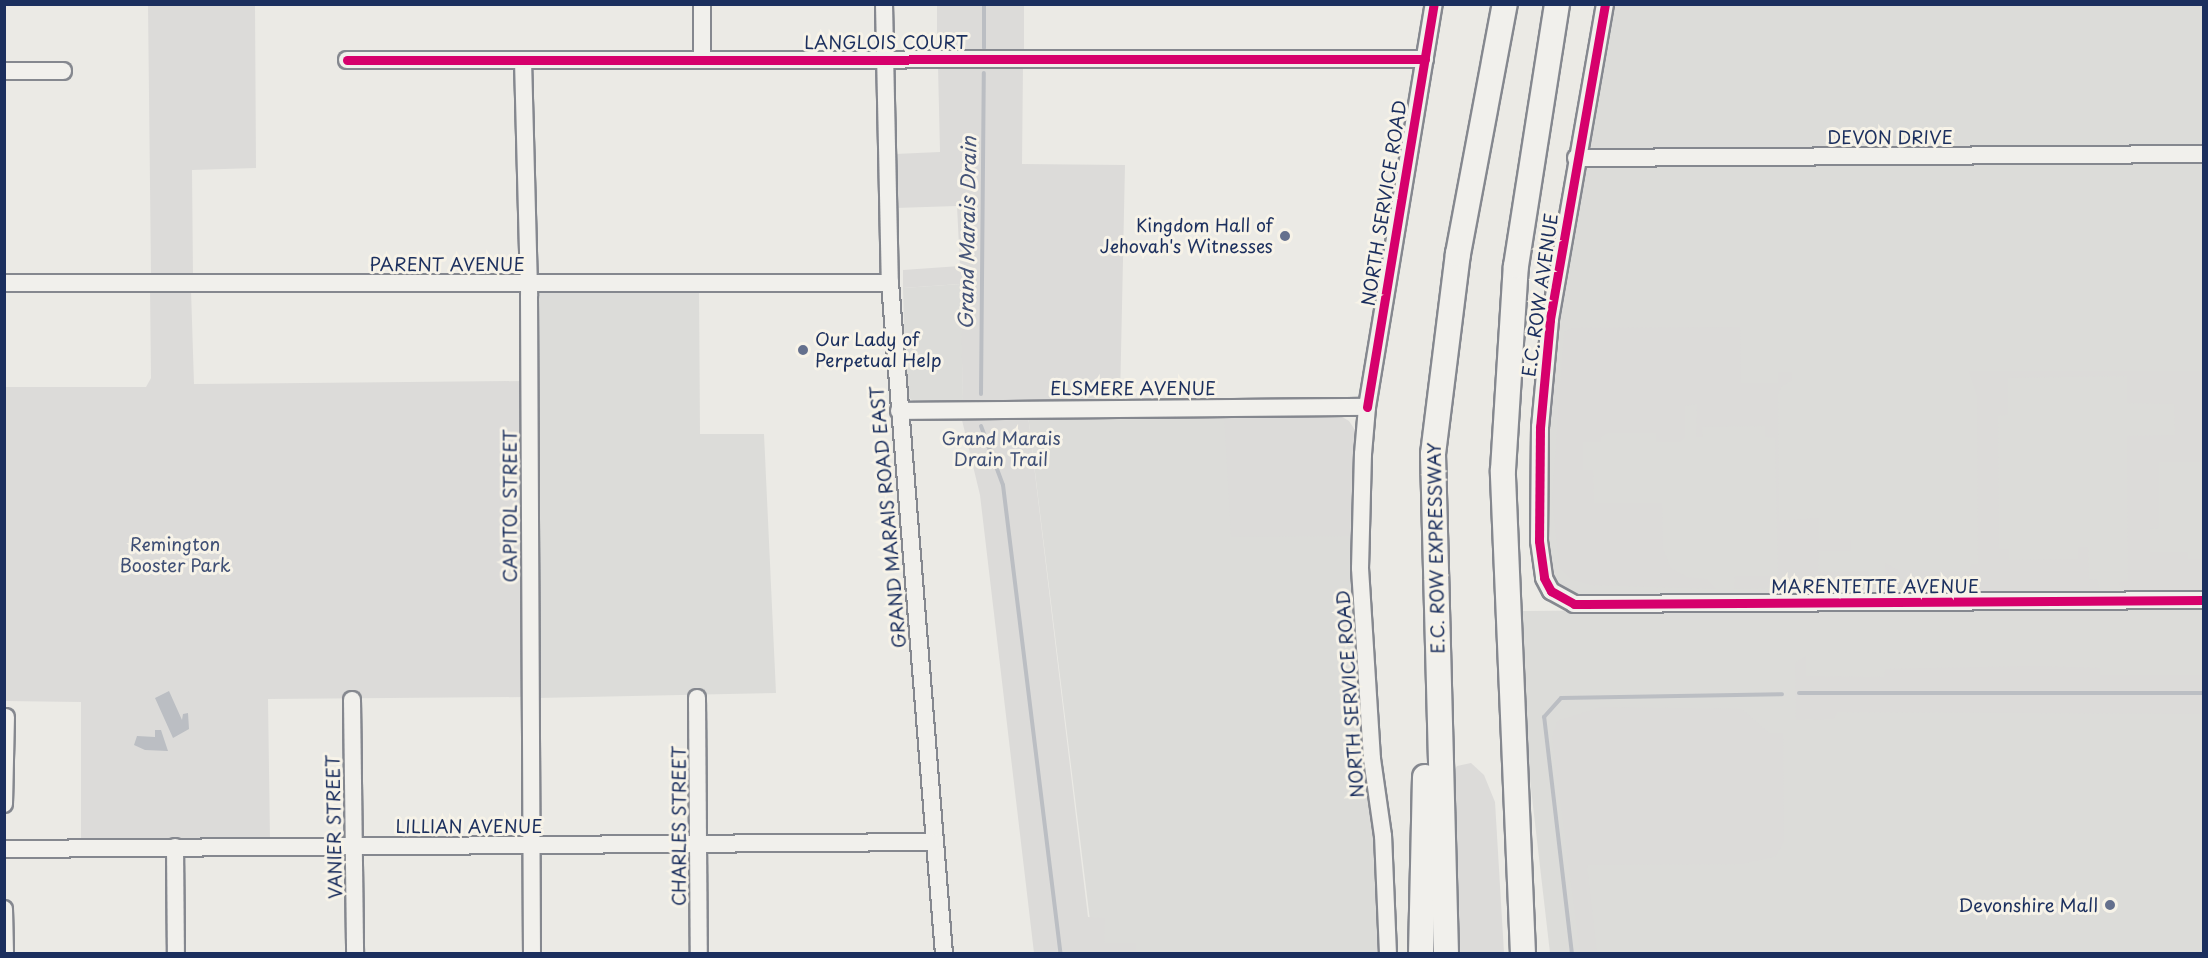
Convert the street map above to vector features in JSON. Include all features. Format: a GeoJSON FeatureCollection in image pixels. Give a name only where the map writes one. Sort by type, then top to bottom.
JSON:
{"type":"FeatureCollection","features":[{"type":"Feature","properties":{"kind":"highway","name":"E.C. ROW EXPRESSWAY"},"geometry":{"type":"LineString","coordinates":[[1446,954],[1433,454],[1458,254],[1505,4]]}},
{"type":"Feature","properties":{"kind":"highway"},"geometry":{"type":"LineString","coordinates":[[1523,954],[1503,470],[1516,266],[1557,4]]}},
{"type":"Feature","properties":{"kind":"highway"},"geometry":{"type":"LineString","coordinates":[[1421,954],[1433,454]]}},
{"type":"Feature","properties":{"kind":"highway"},"geometry":{"type":"LineString","coordinates":[[1519,870],[1528,954]]}},
{"type":"Feature","properties":{"kind":"street"},"geometry":{"type":"LineString","coordinates":[[702,4],[702,59]]}},
{"type":"Feature","properties":{"kind":"street","name":"GRAND MARAIS ROAD EAST"},"geometry":{"type":"LineString","coordinates":[[884,4],[890,284],[933,842],[944,954]]}},
{"type":"Feature","properties":{"kind":"street","name":"NORTH SERVICE ROAD"},"geometry":{"type":"LineString","coordinates":[[1388,954],[1383,836],[1372,759],[1360,568],[1367,407],[1434,4]]}},
{"type":"Feature","properties":{"kind":"street","name":"E.C. ROW AVENUE"},"geometry":{"type":"LineString","coordinates":[[1551,591],[1544,578],[1539,541],[1540,427],[1550,320],[1576,158],[1605,4]]}},
{"type":"Feature","properties":{"kind":"street","name":"LANGLOIS COURT"},"geometry":{"type":"LineString","coordinates":[[347,60],[1425,59]]}},
{"type":"Feature","properties":{"kind":"street","name":"CAPITOL STREET"},"geometry":{"type":"LineString","coordinates":[[523,60],[532,954]]}},
{"type":"Feature","properties":{"kind":"street"},"geometry":{"type":"LineString","coordinates":[[4,71],[63,70]]}},
{"type":"Feature","properties":{"kind":"street","name":"DEVON DRIVE"},"geometry":{"type":"LineString","coordinates":[[1576,158],[2204,154]]}},
{"type":"Feature","properties":{"kind":"street","name":"PARENT AVENUE"},"geometry":{"type":"LineString","coordinates":[[4,283],[890,284]]}},
{"type":"Feature","properties":{"kind":"street","name":"ELSMERE AVENUE"},"geometry":{"type":"LineString","coordinates":[[899,411],[1367,407]]}},
{"type":"Feature","properties":{"kind":"street","name":"MARENTETTE AVENUE"},"geometry":{"type":"LineString","coordinates":[[1551,591],[1567,601],[1585,604],[2204,600]]}},
{"type":"Feature","properties":{"kind":"street","name":"CHARLES STREET"},"geometry":{"type":"LineString","coordinates":[[697,698],[699,954]]}},
{"type":"Feature","properties":{"kind":"street","name":"VANIER STREET"},"geometry":{"type":"LineString","coordinates":[[352,700],[355,954]]}},
{"type":"Feature","properties":{"kind":"street"},"geometry":{"type":"LineString","coordinates":[[4,804],[6,717]]}},
{"type":"Feature","properties":{"kind":"street","name":"LILLIAN AVENUE"},"geometry":{"type":"LineString","coordinates":[[4,849],[933,842]]}},
{"type":"Feature","properties":{"kind":"street"},"geometry":{"type":"LineString","coordinates":[[175,847],[176,954]]}},
{"type":"Feature","properties":{"kind":"street"},"geometry":{"type":"LineString","coordinates":[[4,909],[5,954]]}},
{"type":"Feature","properties":{"kind":"shaded area"},"geometry":{"type":"Polygon","coordinates":[[[1611,5],[2203,5],[2203,594],[1577,598],[1559,588],[1546,567],[1544,536],[1550,355],[1611,5]]]}},
{"type":"Feature","properties":{"kind":"shaded area"},"geometry":{"type":"Polygon","coordinates":[[[961,284],[963,401],[916,403],[906,396],[903,288],[961,284]]]}},
{"type":"Feature","properties":{"kind":"shaded area"},"geometry":{"type":"Polygon","coordinates":[[[534,287],[699,287],[700,434],[764,434],[776,693],[537,698],[534,287]]]}},
{"type":"Feature","properties":{"kind":"shaded area"},"geometry":{"type":"Polygon","coordinates":[[[1224,413],[1353,536],[1361,735],[1376,840],[1381,953],[1094,953],[1028,415],[1224,413]]]}},
{"type":"Feature","properties":{"kind":"shaded area"},"geometry":{"type":"Polygon","coordinates":[[[2203,606],[2203,953],[1550,953],[1520,693],[1518,611],[2203,606]]]}},
{"type":"Feature","properties":{"kind":"shaded area"},"geometry":{"type":"Polygon","coordinates":[[[169,691],[182,720],[183,714],[188,713],[189,729],[173,738],[155,698],[169,691]]]}},
{"type":"Feature","properties":{"kind":"shaded area"},"geometry":{"type":"Polygon","coordinates":[[[155,730],[161,730],[168,751],[145,750],[134,745],[137,736],[155,737],[155,730]]]}},
{"type":"Feature","properties":{"kind":"green space"},"geometry":{"type":"Polygon","coordinates":[[[148,5],[255,5],[256,168],[192,170],[193,277],[151,275],[148,5]]]}},
{"type":"Feature","properties":{"kind":"green space"},"geometry":{"type":"Polygon","coordinates":[[[937,5],[1024,5],[1024,53],[937,53],[937,5]]]}},
{"type":"Feature","properties":{"kind":"green space","name":"Grand Marais Drain Trail"},"geometry":{"type":"Polygon","coordinates":[[[1023,65],[1022,164],[1125,165],[1120,401],[963,401],[960,284],[903,288],[903,270],[960,266],[957,206],[895,208],[895,154],[940,152],[938,66],[1023,65]]]}},
{"type":"Feature","properties":{"kind":"green space","name":"Remington Booster Park"},"geometry":{"type":"Polygon","coordinates":[[[150,287],[191,290],[194,384],[523,381],[524,697],[268,699],[270,840],[81,845],[81,702],[5,701],[5,387],[146,387],[151,378],[150,287]]]}},
{"type":"Feature","properties":{"kind":"green space"},"geometry":{"type":"Polygon","coordinates":[[[1740,327],[1741,383],[1778,383],[1778,372],[1792,372],[1791,381],[1781,387],[1778,395],[1779,521],[1819,518],[1819,540],[1851,540],[1851,551],[1819,551],[1818,572],[1868,571],[1870,586],[1862,592],[1777,594],[1776,588],[1734,589],[1735,576],[1778,576],[1775,438],[1765,437],[1765,426],[1702,427],[1703,437],[1696,437],[1697,404],[1685,406],[1685,437],[1680,442],[1656,442],[1656,433],[1608,433],[1601,437],[1601,442],[1583,442],[1583,470],[1593,470],[1594,503],[1662,503],[1663,549],[1671,568],[1687,577],[1707,579],[1717,589],[1591,585],[1572,580],[1559,567],[1552,499],[1564,332],[1573,328],[1740,327]]]}},
{"type":"Feature","properties":{"kind":"green space"},"geometry":{"type":"Polygon","coordinates":[[[1969,371],[2203,371],[2203,462],[2159,462],[2159,528],[2150,529],[2150,552],[2188,552],[2188,559],[2203,559],[2203,594],[2127,594],[2118,582],[2128,581],[2127,436],[2175,435],[2174,404],[2127,403],[2127,376],[2008,378],[2008,415],[1998,416],[1999,549],[2009,549],[2009,560],[2078,559],[2078,547],[2088,547],[2089,579],[2098,580],[2100,590],[2088,595],[1891,597],[1886,586],[1885,563],[1898,570],[1970,571],[1971,564],[1978,564],[1977,395],[1969,371]]]}},
{"type":"Feature","properties":{"kind":"green space"},"geometry":{"type":"Polygon","coordinates":[[[1224,414],[1337,414],[1349,421],[1355,430],[1353,536],[1231,537],[1224,414]]]}},
{"type":"Feature","properties":{"kind":"green space","name":"Grand Marais Drain Trail"},"geometry":{"type":"Polygon","coordinates":[[[1028,415],[1088,917],[1105,918],[1104,943],[1136,943],[1136,953],[1034,953],[980,495],[961,416],[1028,415]]]}},
{"type":"Feature","properties":{"kind":"green space"},"geometry":{"type":"Polygon","coordinates":[[[1806,656],[1806,676],[1884,677],[1885,669],[2036,666],[2100,668],[2100,675],[2203,675],[2203,714],[1837,712],[1834,719],[1796,720],[1795,663],[1806,656]]]}},
{"type":"Feature","properties":{"kind":"green space"},"geometry":{"type":"Polygon","coordinates":[[[1601,707],[1742,709],[1769,733],[1783,733],[1784,841],[1776,856],[1743,864],[1587,865],[1597,953],[1580,953],[1552,738],[1557,721],[1601,707]]]}},
{"type":"Feature","properties":{"kind":"green space"},"geometry":{"type":"Polygon","coordinates":[[[1471,763],[1484,775],[1495,802],[1504,953],[1453,953],[1450,777],[1457,766],[1471,763]]]}},
{"type":"Feature","properties":{"kind":"green space"},"geometry":{"type":"Polygon","coordinates":[[[2002,896],[2026,897],[2002,921],[2002,896]]]}},
{"type":"Feature","properties":{"kind":"waterway","name":"Grand Marais Drain"},"geometry":{"type":"LineString","coordinates":[[984,4],[984,48]]}},
{"type":"Feature","properties":{"kind":"waterway","name":"Grand Marais Drain"},"geometry":{"type":"LineString","coordinates":[[981,394],[984,73]]}},
{"type":"Feature","properties":{"kind":"waterway","name":"Grand Marais Drain"},"geometry":{"type":"LineString","coordinates":[[981,426],[1003,485],[1061,954]]}},
{"type":"Feature","properties":{"kind":"waterway"},"geometry":{"type":"LineString","coordinates":[[1799,693],[2204,693]]}},
{"type":"Feature","properties":{"kind":"waterway"},"geometry":{"type":"LineString","coordinates":[[1572,954],[1544,717],[1561,698],[1782,694]]}},
{"type":"Feature","properties":{"kind":"cycle path"},"geometry":{"type":"LineString","coordinates":[[1367,407],[1434,4]]}},
{"type":"Feature","properties":{"kind":"cycle path"},"geometry":{"type":"LineString","coordinates":[[1605,4],[1550,320],[1540,427],[1539,541],[1544,578],[1551,591],[1574,604],[2204,600]]}},
{"type":"Feature","properties":{"kind":"cycle path"},"geometry":{"type":"LineString","coordinates":[[347,60],[1425,59]]}},
{"type":"Feature","properties":{"kind":"place","name":"Kingdom Hall of Jehovah's Witnesses"},"geometry":{"type":"Point","coordinates":[1285,236]}},
{"type":"Feature","properties":{"kind":"place","name":"Our Lady of Perpetual Help"},"geometry":{"type":"Point","coordinates":[803,350]}},
{"type":"Feature","properties":{"kind":"place","name":"Devonshire Mall"},"geometry":{"type":"Point","coordinates":[2110,905]}}]}
